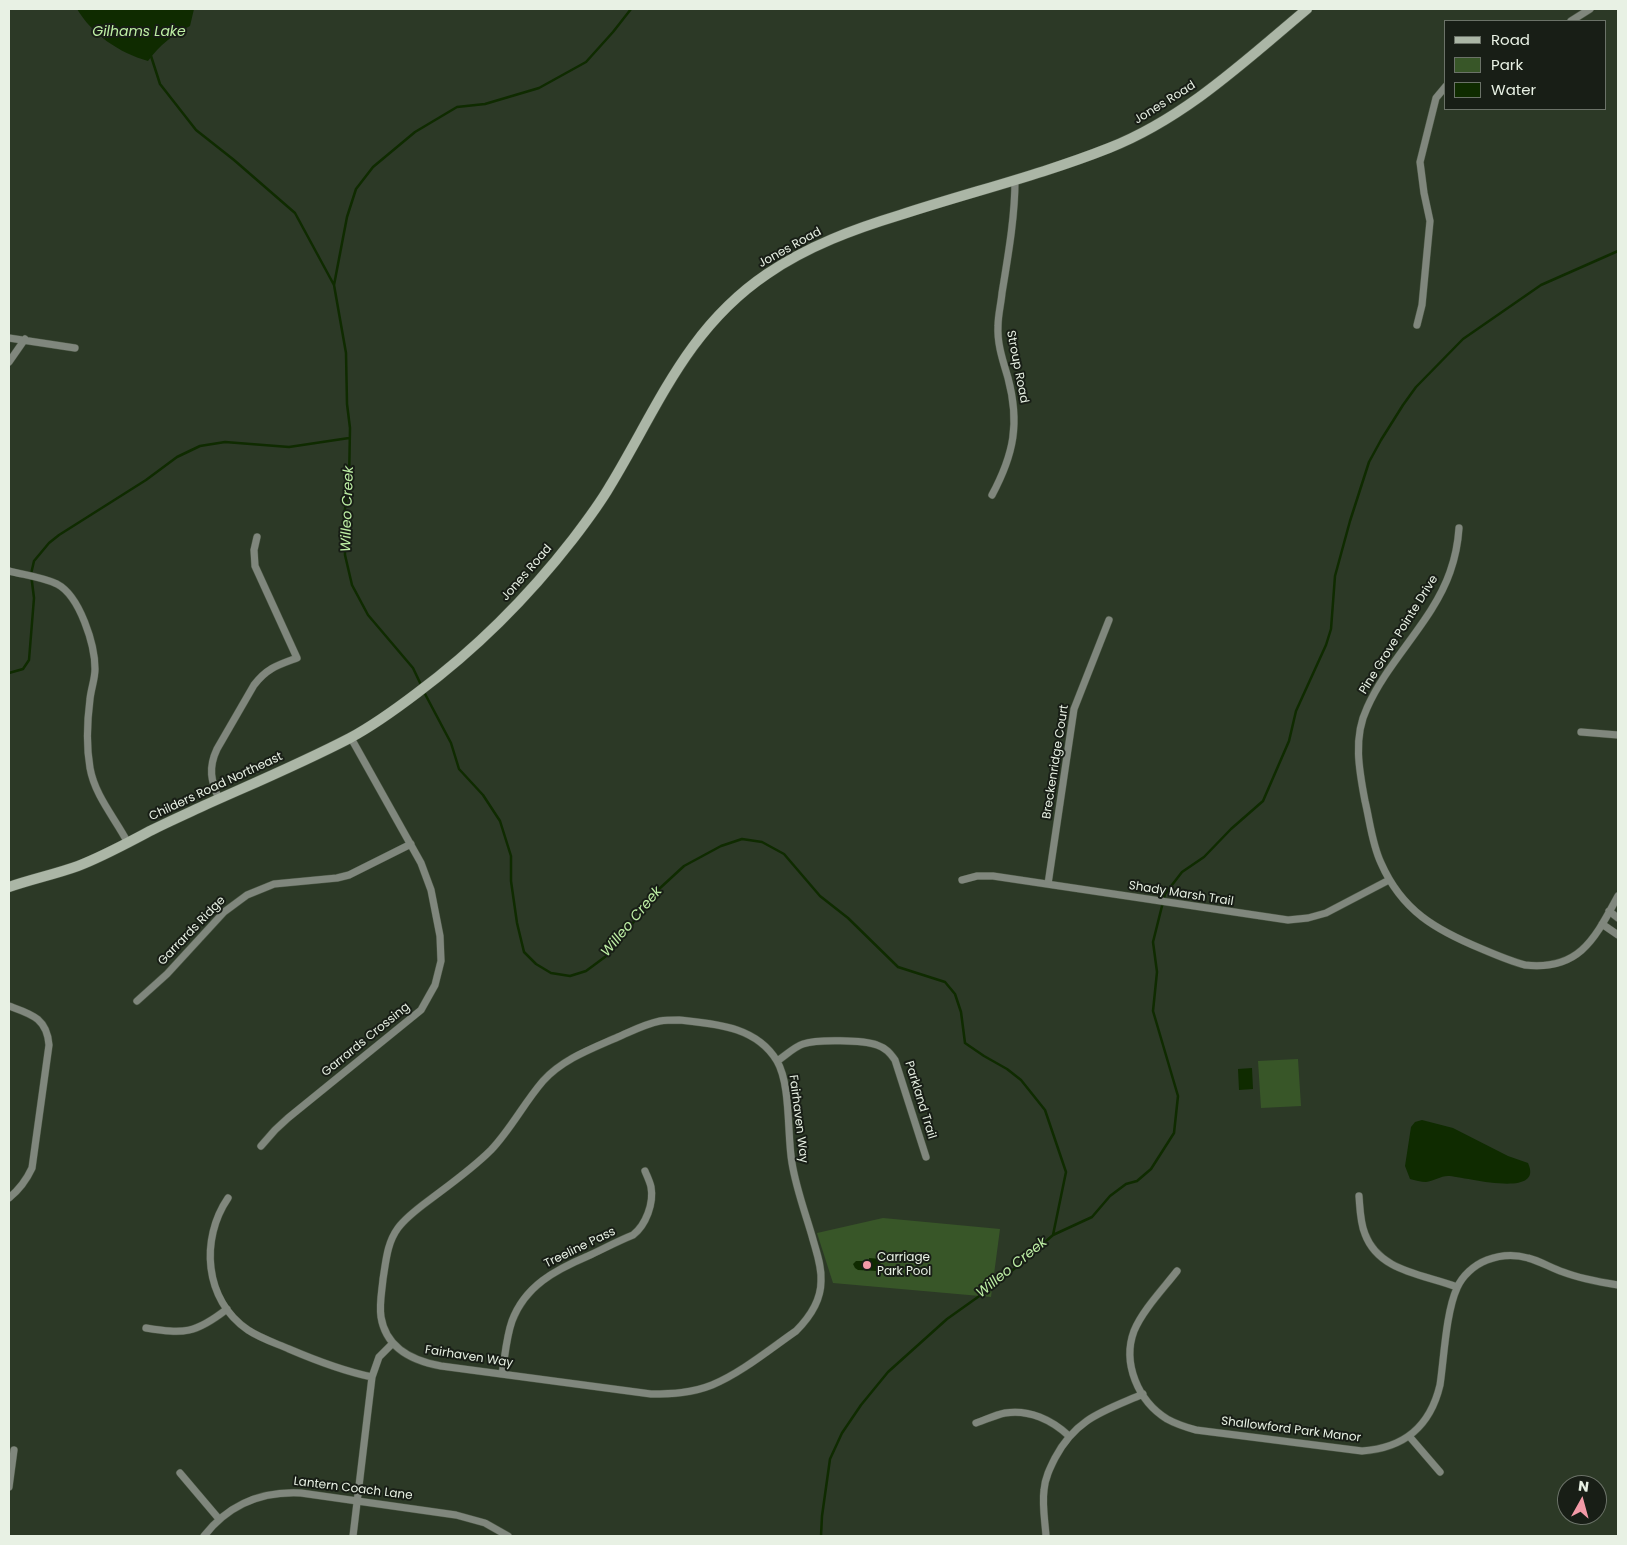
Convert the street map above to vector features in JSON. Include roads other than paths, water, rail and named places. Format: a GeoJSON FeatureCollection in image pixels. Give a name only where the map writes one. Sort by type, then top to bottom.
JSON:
{"type":"FeatureCollection","features":[{"type":"Feature","properties":{"kind":"street","name":"Jones Road"},"geometry":{"type":"LineString","coordinates":[[423,688],[499,623],[531,590],[569,545],[609,487],[686,355],[716,318],[748,288],[788,261],[832,239],[881,221],[1015,180],[1128,140],[1164,122],[1192,103],[1307,9]]}},
{"type":"Feature","properties":{"kind":"street"},"geometry":{"type":"LineString","coordinates":[[1573,20],[1590,9]]}},
{"type":"Feature","properties":{"kind":"street"},"geometry":{"type":"LineString","coordinates":[[1417,325],[1422,305],[1430,221],[1420,162],[1436,98],[1444,88]]}},
{"type":"Feature","properties":{"kind":"street","name":"Stroup Road"},"geometry":{"type":"LineString","coordinates":[[992,495],[1010,453],[1014,429],[1014,408],[1000,349],[998,325],[1013,213],[1015,180]]}},
{"type":"Feature","properties":{"kind":"street"},"geometry":{"type":"LineString","coordinates":[[9,338],[75,348]]}},
{"type":"Feature","properties":{"kind":"street"},"geometry":{"type":"LineString","coordinates":[[9,362],[25,339]]}},
{"type":"Feature","properties":{"kind":"street","name":"Pine Grove Pointe Drive"},"geometry":{"type":"LineString","coordinates":[[1459,528],[1454,558],[1443,588],[1375,691],[1360,729],[1358,752],[1360,776],[1374,845],[1381,863],[1390,880],[1410,907],[1437,928],[1457,939],[1525,965],[1548,966],[1571,958],[1590,943],[1618,896]]}},
{"type":"Feature","properties":{"kind":"street"},"geometry":{"type":"LineString","coordinates":[[219,799],[212,783],[210,770],[216,749],[254,685],[262,675],[270,668],[297,658],[255,566],[254,550],[257,537]]}},
{"type":"Feature","properties":{"kind":"street"},"geometry":{"type":"LineString","coordinates":[[9,571],[57,584],[69,595],[78,610],[90,638],[95,672],[88,726],[90,768],[93,781],[101,797],[128,843]]}},
{"type":"Feature","properties":{"kind":"street","name":"Breckenridge Court"},"geometry":{"type":"LineString","coordinates":[[1048,884],[1074,709],[1109,620]]}},
{"type":"Feature","properties":{"kind":"street","name":"Childers Road Northeast"},"geometry":{"type":"LineString","coordinates":[[9,887],[75,867],[350,738],[423,688]]}},
{"type":"Feature","properties":{"kind":"street"},"geometry":{"type":"LineString","coordinates":[[1581,732],[1618,734]]}},
{"type":"Feature","properties":{"kind":"street","name":"Garrards Crossing"},"geometry":{"type":"LineString","coordinates":[[261,1146],[288,1118],[421,1010],[429,997],[439,973],[441,961],[440,936],[428,878],[411,844],[350,738]]}},
{"type":"Feature","properties":{"kind":"street","name":"Garrards Ridge"},"geometry":{"type":"LineString","coordinates":[[136,1001],[167,974],[224,912],[247,895],[274,884],[337,878],[349,875],[411,844]]}},
{"type":"Feature","properties":{"kind":"street","name":"Shady Marsh Trail"},"geometry":{"type":"LineString","coordinates":[[962,880],[977,876],[993,876],[1288,920],[1308,918],[1326,913],[1390,880]]}},
{"type":"Feature","properties":{"kind":"street"},"geometry":{"type":"LineString","coordinates":[[1610,911],[1618,918]]}},
{"type":"Feature","properties":{"kind":"street"},"geometry":{"type":"LineString","coordinates":[[1602,924],[1618,935]]}},
{"type":"Feature","properties":{"kind":"street"},"geometry":{"type":"LineString","coordinates":[[9,1006],[40,1020],[48,1034],[49,1045],[32,1168],[18,1191],[9,1198]]}},
{"type":"Feature","properties":{"kind":"street","name":"Fairhaven Way"},"geometry":{"type":"LineString","coordinates":[[662,1020],[679,1020],[735,1028],[759,1042],[777,1061],[784,1083],[795,1179],[820,1266],[820,1291],[812,1311],[796,1331],[712,1385],[684,1393],[651,1394],[425,1363],[401,1351],[393,1342],[386,1331],[381,1317],[386,1257],[391,1240],[398,1229],[415,1211],[491,1150],[543,1081],[567,1061],[645,1025],[662,1020]]}},
{"type":"Feature","properties":{"kind":"street","name":"Parkland Trail"},"geometry":{"type":"LineString","coordinates":[[777,1061],[801,1045],[810,1042],[867,1042],[878,1045],[888,1051],[895,1060],[926,1157]]}},
{"type":"Feature","properties":{"kind":"street","name":"Treeline Pass"},"geometry":{"type":"LineString","coordinates":[[502,1374],[512,1321],[528,1292],[540,1281],[564,1266],[633,1235],[641,1229],[650,1204],[651,1188],[645,1171]]}},
{"type":"Feature","properties":{"kind":"street"},"geometry":{"type":"LineString","coordinates":[[1359,1196],[1364,1233],[1370,1246],[1380,1257],[1398,1269],[1437,1279],[1457,1287]]}},
{"type":"Feature","properties":{"kind":"street"},"geometry":{"type":"LineString","coordinates":[[228,1198],[220,1209],[215,1222],[210,1253],[210,1271],[227,1309],[247,1329],[261,1337],[333,1368],[372,1377]]}},
{"type":"Feature","properties":{"kind":"street","name":"Shallowford Park Manor"},"geometry":{"type":"LineString","coordinates":[[1177,1271],[1140,1319],[1132,1338],[1129,1353],[1135,1382],[1153,1407],[1165,1418],[1180,1426],[1196,1430],[1362,1451],[1387,1447],[1409,1436],[1427,1419],[1438,1397],[1452,1304],[1457,1287],[1467,1273],[1480,1263],[1495,1257],[1512,1255],[1528,1258],[1594,1282],[1618,1285]]}},
{"type":"Feature","properties":{"kind":"street"},"geometry":{"type":"LineString","coordinates":[[146,1328],[182,1332],[194,1330],[210,1322],[227,1309]]}},
{"type":"Feature","properties":{"kind":"street"},"geometry":{"type":"LineString","coordinates":[[353,1536],[372,1377],[379,1357],[393,1342]]}},
{"type":"Feature","properties":{"kind":"street"},"geometry":{"type":"LineString","coordinates":[[1046,1536],[1045,1480],[1056,1455],[1069,1436],[1094,1415],[1143,1394]]}},
{"type":"Feature","properties":{"kind":"street"},"geometry":{"type":"LineString","coordinates":[[976,1424],[1004,1414],[1017,1412],[1049,1420],[1069,1436]]}},
{"type":"Feature","properties":{"kind":"street"},"geometry":{"type":"LineString","coordinates":[[1409,1436],[1440,1472]]}},
{"type":"Feature","properties":{"kind":"street"},"geometry":{"type":"LineString","coordinates":[[9,1487],[14,1450]]}},
{"type":"Feature","properties":{"kind":"street"},"geometry":{"type":"LineString","coordinates":[[180,1473],[218,1519]]}},
{"type":"Feature","properties":{"kind":"street","name":"Lantern Coach Lane"},"geometry":{"type":"LineString","coordinates":[[204,1536],[218,1519],[244,1503],[272,1494],[301,1492],[470,1518],[485,1523],[508,1536]]}},
{"type":"Feature","properties":{"kind":"water","name":"Gilhams Lake"},"geometry":{"type":"Polygon","coordinates":[[[77,9],[194,9],[190,26],[167,41],[148,61],[127,53],[107,41],[90,27],[77,9]]]}},
{"type":"Feature","properties":{"kind":"water"},"geometry":{"type":"Polygon","coordinates":[[[1252,1068],[1253,1089],[1239,1090],[1238,1069],[1252,1068]]]}},
{"type":"Feature","properties":{"kind":"water"},"geometry":{"type":"Polygon","coordinates":[[[1422,1120],[1453,1128],[1508,1156],[1528,1163],[1530,1174],[1525,1181],[1514,1183],[1484,1182],[1448,1176],[1426,1182],[1410,1179],[1405,1166],[1411,1127],[1415,1122],[1422,1120]]]}},
{"type":"Feature","properties":{"kind":"water","name":"Carriage Park Pool"},"geometry":{"type":"Polygon","coordinates":[[[869,1258],[881,1259],[880,1268],[877,1271],[858,1270],[855,1268],[853,1264],[856,1261],[869,1261],[869,1258]]]}},
{"type":"Feature","properties":{"kind":"waterway"},"geometry":{"type":"LineString","coordinates":[[334,285],[347,217],[356,189],[373,167],[415,132],[457,107],[485,104],[539,88],[586,62],[631,9]]}},
{"type":"Feature","properties":{"kind":"waterway","name":"Willeo Creek"},"geometry":{"type":"LineString","coordinates":[[151,56],[160,84],[196,130],[295,213],[334,285],[346,353],[347,404],[350,428],[349,483],[344,515],[345,555],[352,585],[368,615],[413,668],[422,687]]}},
{"type":"Feature","properties":{"kind":"waterway"},"geometry":{"type":"LineString","coordinates":[[1053,1235],[1092,1217],[1110,1196],[1126,1184],[1137,1181],[1151,1169],[1174,1133],[1178,1096],[1153,1011],[1157,972],[1153,942],[1165,894],[1182,872],[1204,857],[1231,829],[1263,801],[1289,741],[1296,711],[1326,645],[1331,629],[1335,576],[1369,462],[1381,440],[1416,387],[1463,339],[1541,285],[1618,251]]}},
{"type":"Feature","properties":{"kind":"waterway"},"geometry":{"type":"LineString","coordinates":[[9,673],[23,669],[29,660],[34,598],[31,574],[34,561],[49,543],[59,535],[146,480],[177,457],[200,446],[225,442],[289,447],[349,438]]}},
{"type":"Feature","properties":{"kind":"waterway","name":"Willeo Creek"},"geometry":{"type":"LineString","coordinates":[[424,692],[451,743],[459,769],[483,795],[500,821],[511,856],[511,881],[517,923],[524,952],[536,964],[551,973],[570,976],[586,971],[609,954],[659,889],[684,866],[721,846],[742,839],[762,842],[784,854],[820,896],[848,918],[898,967],[945,982],[955,994],[961,1012],[965,1043],[1021,1080],[1045,1110],[1066,1172],[1053,1235],[999,1282],[947,1319],[888,1372],[861,1405],[842,1433],[830,1459],[821,1536]]}},
{"type":"Feature","properties":{"kind":"place","name":"Carriage Park Pool"},"geometry":{"type":"Point","coordinates":[867,1265]}}]}
